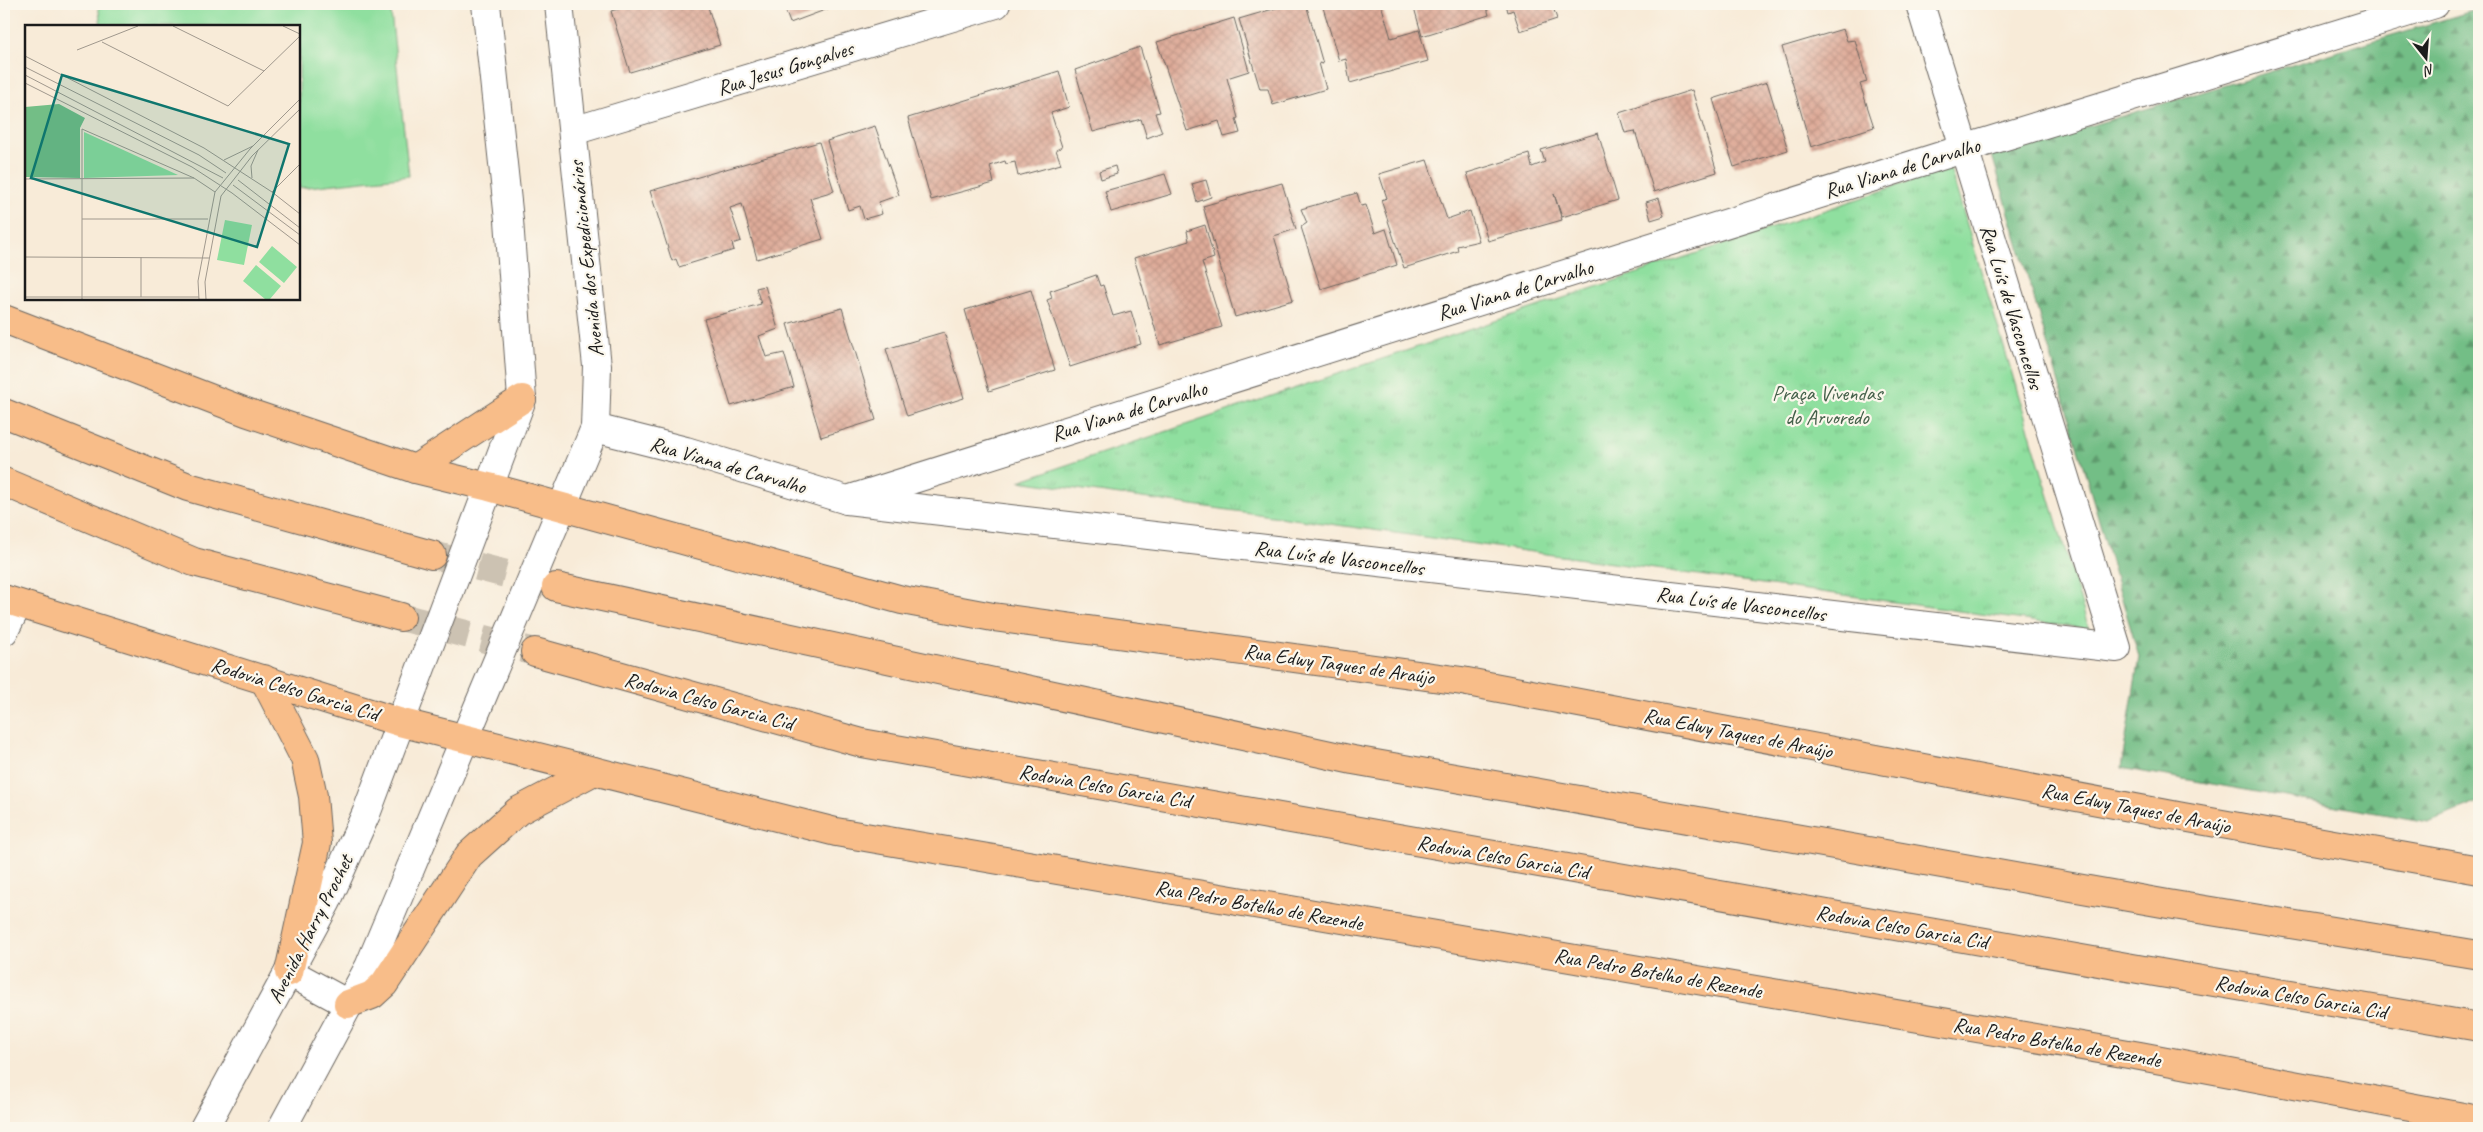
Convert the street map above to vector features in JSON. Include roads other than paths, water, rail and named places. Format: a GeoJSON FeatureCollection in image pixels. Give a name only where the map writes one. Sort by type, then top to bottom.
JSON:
{"type":"FeatureCollection","features":[{"type":"Feature","properties":{"kind":"main road"},"geometry":{"type":"LineString","coordinates":[[4,319],[246,412],[415,470],[490,487],[561,508]]}},
{"type":"Feature","properties":{"kind":"main road"},"geometry":{"type":"LineString","coordinates":[[415,470],[522,399]]}},
{"type":"Feature","properties":{"kind":"main road"},"geometry":{"type":"LineString","coordinates":[[4,413],[188,487],[432,555]]}},
{"type":"Feature","properties":{"kind":"main road"},"geometry":{"type":"LineString","coordinates":[[4,482],[194,562],[401,617]]}},
{"type":"Feature","properties":{"kind":"main road","name":"Rua Edwy Taques de Araújo"},"geometry":{"type":"LineString","coordinates":[[561,508],[902,600],[993,617],[1462,681],[2183,818],[2479,870]]}},
{"type":"Feature","properties":{"kind":"main road"},"geometry":{"type":"LineString","coordinates":[[556,587],[1353,760],[2168,904],[2479,955]]}},
{"type":"Feature","properties":{"kind":"main road","name":"Rodovia Celso Garcia Cid"},"geometry":{"type":"LineString","coordinates":[[11,601],[399,722],[836,832]]}},
{"type":"Feature","properties":{"kind":"main road","name":"Rodovia Celso Garcia Cid"},"geometry":{"type":"LineString","coordinates":[[535,652],[862,743],[2155,972],[2479,1027]]}},
{"type":"Feature","properties":{"kind":"main road"},"geometry":{"type":"LineString","coordinates":[[264,679],[305,759],[313,796],[317,843],[289,972]]}},
{"type":"Feature","properties":{"kind":"main road"},"geometry":{"type":"LineString","coordinates":[[348,1004],[372,995],[384,984],[469,855],[518,811],[594,771]]}},
{"type":"Feature","properties":{"kind":"main road","name":"Rua Pedro Botelho de Rezende"},"geometry":{"type":"LineString","coordinates":[[836,832],[2130,1054],[2479,1120]]}},
{"type":"Feature","properties":{"kind":"street"},"geometry":{"type":"LineString","coordinates":[[486,4],[509,220],[522,399],[490,487]]}},
{"type":"Feature","properties":{"kind":"street","name":"Avenida dos Expedicionários"},"geometry":{"type":"LineString","coordinates":[[465,739],[594,428],[597,366],[559,4]]}},
{"type":"Feature","properties":{"kind":"street","name":"Rua Jesus Gonçalves"},"geometry":{"type":"LineString","coordinates":[[573,131],[996,4]]}},
{"type":"Feature","properties":{"kind":"street"},"geometry":{"type":"LineString","coordinates":[[1920,4],[1964,149]]}},
{"type":"Feature","properties":{"kind":"street","name":"Rua Viana de Carvalho"},"geometry":{"type":"LineString","coordinates":[[594,428],[686,451],[847,500],[1964,149],[2435,4]]}},
{"type":"Feature","properties":{"kind":"street","name":"Rua Luís de Vasconcellos"},"geometry":{"type":"LineString","coordinates":[[847,500],[2117,648],[1964,149]]}},
{"type":"Feature","properties":{"kind":"street","name":"Avenida Harry Prochet"},"geometry":{"type":"LineString","coordinates":[[204,1128],[327,901],[366,814],[399,722],[490,487]]}},
{"type":"Feature","properties":{"kind":"street"},"geometry":{"type":"LineString","coordinates":[[4,631],[11,601]]}},
{"type":"Feature","properties":{"kind":"street"},"geometry":{"type":"LineString","coordinates":[[282,1128],[369,967],[465,739]]}},
{"type":"Feature","properties":{"kind":"street"},"geometry":{"type":"LineString","coordinates":[[289,972],[348,1004]]}},
{"type":"Feature","properties":{"kind":"tunnel"},"geometry":{"type":"LineString","coordinates":[[437,556],[552,586]]}},
{"type":"Feature","properties":{"kind":"tunnel"},"geometry":{"type":"LineString","coordinates":[[401,617],[535,652]]}},
{"type":"Feature","properties":{"kind":"park label","name":"Praça Vivendas do Arvoredo"},"geometry":{"type":"Point","coordinates":[1827,405]}}]}
